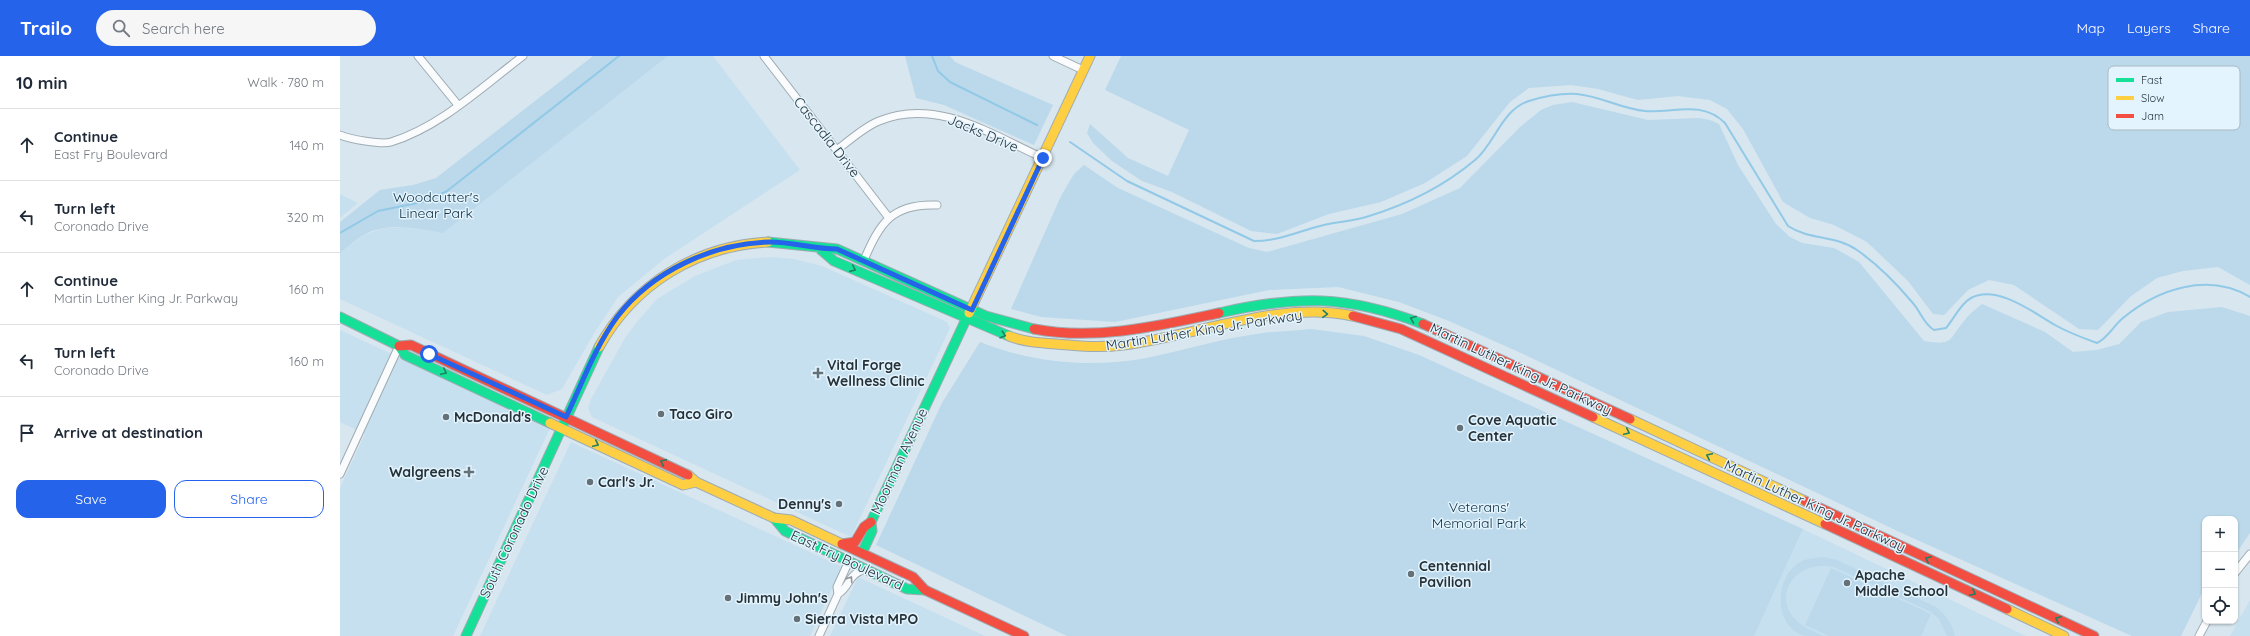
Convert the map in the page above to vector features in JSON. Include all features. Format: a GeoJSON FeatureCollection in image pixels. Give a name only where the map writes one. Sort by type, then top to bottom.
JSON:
{"type":"FeatureCollection","features":[{"type":"Feature","properties":{"kind":"street"},"geometry":{"type":"LineString","coordinates":[[418,56],[458,105]]}},
{"type":"Feature","properties":{"kind":"street"},"geometry":{"type":"LineString","coordinates":[[340,135],[347,138],[389,143],[429,125],[523,56]]}},
{"type":"Feature","properties":{"kind":"street","name":"Cascadia Drive"},"geometry":{"type":"LineString","coordinates":[[764,56],[890,218]]}},
{"type":"Feature","properties":{"kind":"street"},"geometry":{"type":"LineString","coordinates":[[1053,56],[1083,70]]}},
{"type":"Feature","properties":{"kind":"street","name":"Moorman Avenue"},"geometry":{"type":"LineString","coordinates":[[842,544],[855,542],[864,527],[871,522],[970,315],[1090,56]]}},
{"type":"Feature","properties":{"kind":"street","name":"Jacks Drive"},"geometry":{"type":"LineString","coordinates":[[837,150],[878,121],[909,112],[927,113],[962,122],[1043,158]]}},
{"type":"Feature","properties":{"kind":"street"},"geometry":{"type":"LineString","coordinates":[[864,260],[872,242],[890,218],[902,210],[917,204],[937,205]]}},
{"type":"Feature","properties":{"kind":"street","name":"South Coronado Drive"},"geometry":{"type":"LineString","coordinates":[[466,636],[566,417],[603,340],[617,317],[632,301],[672,269],[716,250],[746,244],[771,242],[797,244],[820,249]]}},
{"type":"Feature","properties":{"kind":"street","name":"Martin Luther King Jr. Parkway"},"geometry":{"type":"LineString","coordinates":[[820,249],[834,261],[970,315],[1028,329],[1097,334],[1136,331],[1265,303],[1288,300],[1332,300],[1386,310],[1439,330],[2094,636]]}},
{"type":"Feature","properties":{"kind":"street","name":"Martin Luther King Jr. Parkway"},"geometry":{"type":"LineString","coordinates":[[820,249],[837,249],[864,260],[1016,338],[1056,345],[1092,347],[1123,345],[1285,314],[1342,314],[1383,323],[1444,347],[2064,636]]}},
{"type":"Feature","properties":{"kind":"street","name":"East Fry Boulevard"},"geometry":{"type":"LineString","coordinates":[[340,318],[399,346],[405,354],[683,485],[696,482]]}},
{"type":"Feature","properties":{"kind":"street","name":"East Fry Boulevard"},"geometry":{"type":"LineString","coordinates":[[399,346],[411,345],[686,473],[696,482],[774,518],[791,520],[913,577],[925,590]]}},
{"type":"Feature","properties":{"kind":"street"},"geometry":{"type":"LineString","coordinates":[[340,474],[399,346]]}},
{"type":"Feature","properties":{"kind":"street","name":"East Fry Boulevard"},"geometry":{"type":"LineString","coordinates":[[774,518],[786,531],[907,589],[925,590],[1024,636]]}},
{"type":"Feature","properties":{"kind":"street","name":"Moorman Avenue"},"geometry":{"type":"LineString","coordinates":[[862,553],[872,531],[871,522]]}},
{"type":"Feature","properties":{"kind":"street"},"geometry":{"type":"LineString","coordinates":[[2238,569],[2250,554]]}},
{"type":"Feature","properties":{"kind":"street"},"geometry":{"type":"LineString","coordinates":[[838,594],[837,587],[849,561]]}},
{"type":"Feature","properties":{"kind":"street"},"geometry":{"type":"LineString","coordinates":[[819,636],[838,594],[844,590],[851,577],[857,571],[866,569]]}},
{"type":"Feature","properties":{"kind":"street"},"geometry":{"type":"LineString","coordinates":[[2199,636],[2205,624]]}},
{"type":"Feature","properties":{"kind":"shaded area"},"geometry":{"type":"Polygon","coordinates":[[[668,56],[713,56],[800,170],[664,259],[618,297],[593,335],[562,389],[547,395],[340,299],[340,253],[365,234],[385,228],[407,228],[443,232],[668,56]]]}},
{"type":"Feature","properties":{"kind":"shaded area"},"geometry":{"type":"Polygon","coordinates":[[[340,194],[358,203],[340,218],[340,194]]]}},
{"type":"Feature","properties":{"kind":"shaded area"},"geometry":{"type":"Polygon","coordinates":[[[770,257],[794,259],[822,266],[947,322],[950,328],[851,537],[592,417],[588,408],[591,399],[625,338],[657,299],[695,276],[736,260],[770,257]]]}},
{"type":"Feature","properties":{"kind":"shaded area"},"geometry":{"type":"Polygon","coordinates":[[[340,330],[550,428],[453,636],[340,636],[340,488],[365,434],[340,422],[340,330]]]}},
{"type":"Feature","properties":{"kind":"shaded area"},"geometry":{"type":"Polygon","coordinates":[[[571,442],[842,567],[810,636],[480,636],[571,442]]]}},
{"type":"Feature","properties":{"kind":"shaded area","name":"Apache Middle School"},"geometry":{"type":"Polygon","coordinates":[[[1803,529],[2026,636],[1754,636],[1803,529]]]}},
{"type":"Feature","properties":{"kind":"shaded area"},"geometry":{"type":"Polygon","coordinates":[[[858,577],[985,636],[830,636],[858,577]]]}},
{"type":"Feature","properties":{"kind":"shaded area"},"geometry":{"type":"Polygon","coordinates":[[[2250,600],[2250,636],[2230,636],[2250,600]]]}},
{"type":"Feature","properties":{"kind":"green space","name":"Woodcutter's Linear Park"},"geometry":{"type":"Polygon","coordinates":[[[593,56],[668,56],[443,233],[394,227],[384,228],[365,234],[340,253],[340,222],[380,190],[413,185],[436,178],[593,56]]]}},
{"type":"Feature","properties":{"kind":"green space"},"geometry":{"type":"Polygon","coordinates":[[[905,56],[950,56],[955,62],[1053,105],[1034,145],[944,105],[916,98],[905,56]]]}},
{"type":"Feature","properties":{"kind":"green space"},"geometry":{"type":"Polygon","coordinates":[[[1121,56],[2250,56],[2250,285],[2218,267],[2183,271],[2157,278],[2131,296],[2098,330],[2079,329],[2014,285],[1989,280],[1968,290],[1944,315],[1933,314],[1908,281],[1867,242],[1834,225],[1810,218],[1783,202],[1743,129],[1727,109],[1710,100],[1678,96],[1638,100],[1598,89],[1571,85],[1529,88],[1510,102],[1467,156],[1425,183],[1381,202],[1329,214],[1277,234],[1251,231],[1172,192],[1142,181],[1112,161],[1093,143],[1087,133],[1090,124],[1128,158],[1168,176],[1189,130],[1105,90],[1121,56]]]}},
{"type":"Feature","properties":{"kind":"green space"},"geometry":{"type":"Polygon","coordinates":[[[1572,102],[1648,120],[1699,118],[1710,120],[1719,124],[1738,165],[1776,224],[1790,237],[1802,243],[1834,248],[1859,262],[1924,341],[1941,343],[1946,342],[1952,337],[1968,316],[1982,304],[2045,332],[2073,352],[2097,350],[2119,344],[2141,322],[2168,312],[2222,307],[2250,316],[2250,533],[2238,551],[2238,516],[2202,516],[2202,593],[2181,636],[2132,636],[1906,535],[1521,353],[1449,321],[1399,302],[1338,287],[1269,290],[1115,322],[1041,317],[1011,309],[1061,196],[1074,174],[1084,165],[1118,188],[1249,248],[1267,252],[1402,214],[1460,188],[1520,127],[1541,110],[1553,105],[1572,102]]]}},
{"type":"Feature","properties":{"kind":"green space","name":"Veterans' Memorial Park"},"geometry":{"type":"Polygon","coordinates":[[[1311,329],[1364,336],[1419,355],[1803,529],[1754,636],[1067,636],[876,545],[942,403],[980,342],[999,349],[1039,359],[1080,363],[1100,363],[1141,359],[1242,336],[1311,329]]]}},
{"type":"Feature","properties":{"kind":"green space"},"geometry":{"type":"Polygon","coordinates":[[[1823,557],[1837,560],[1936,607],[1948,620],[1955,636],[1947,636],[1939,619],[1931,612],[1834,567],[1821,566],[1809,568],[1799,574],[1792,581],[1787,591],[1786,601],[1789,611],[1797,621],[1806,628],[1824,636],[1805,636],[1795,631],[1787,623],[1783,614],[1781,592],[1784,581],[1789,572],[1800,562],[1823,557]]]}},
{"type":"Feature","properties":{"kind":"green space"},"geometry":{"type":"Polygon","coordinates":[[[1831,568],[1931,614],[1921,636],[1829,636],[1805,625],[1831,568]]]}},
{"type":"Feature","properties":{"kind":"waterway"},"geometry":{"type":"LineString","coordinates":[[340,233],[378,211],[427,201],[447,191],[619,56]]}},
{"type":"Feature","properties":{"kind":"waterway"},"geometry":{"type":"LineString","coordinates":[[932,56],[938,71],[950,82],[1037,125]]}},
{"type":"Feature","properties":{"kind":"waterway"},"geometry":{"type":"LineString","coordinates":[[1070,142],[1127,181],[1254,241],[1264,241],[1281,238],[1315,227],[1356,220],[1410,201],[1450,179],[1475,160],[1488,146],[1505,119],[1520,105],[1529,101],[1553,95],[1586,95],[1636,110],[1656,111],[1687,109],[1707,112],[1716,116],[1725,123],[1788,226],[1805,234],[1849,245],[1857,250],[1872,261],[1893,281],[1915,306],[1927,324],[1934,330],[1946,328],[1960,308],[1967,301],[1981,295],[2003,297],[2026,307],[2060,328],[2097,343],[2105,338],[2123,318],[2152,299],[2167,292],[2184,287],[2201,285],[2217,286],[2234,290],[2250,297]]}},
{"type":"Feature","properties":{"kind":"traffic: fast"},"geometry":{"type":"LineString","coordinates":[[768,242],[837,249],[986,316],[1034,329]]}},
{"type":"Feature","properties":{"kind":"traffic: fast"},"geometry":{"type":"LineString","coordinates":[[820,249],[834,261],[1009,336]]}},
{"type":"Feature","properties":{"kind":"traffic: fast"},"geometry":{"type":"LineString","coordinates":[[1219,313],[1274,303],[1322,301],[1346,303],[1370,308],[1396,314],[1423,324]]}},
{"type":"Feature","properties":{"kind":"traffic: fast"},"geometry":{"type":"LineString","coordinates":[[862,553],[872,531],[871,522],[969,313]]}},
{"type":"Feature","properties":{"kind":"traffic: fast"},"geometry":{"type":"LineString","coordinates":[[340,317],[399,346],[405,355],[550,423]]}},
{"type":"Feature","properties":{"kind":"traffic: fast"},"geometry":{"type":"LineString","coordinates":[[466,636],[599,347]]}},
{"type":"Feature","properties":{"kind":"traffic: fast"},"geometry":{"type":"LineString","coordinates":[[774,518],[785,531],[907,589],[925,590]]}},
{"type":"Feature","properties":{"kind":"traffic: slow"},"geometry":{"type":"LineString","coordinates":[[969,313],[1090,56]]}},
{"type":"Feature","properties":{"kind":"traffic: slow"},"geometry":{"type":"LineString","coordinates":[[599,347],[613,325],[630,305],[649,287],[670,272],[692,260],[716,251],[742,245],[768,242]]}},
{"type":"Feature","properties":{"kind":"traffic: slow"},"geometry":{"type":"LineString","coordinates":[[1009,336],[1020,340],[1038,343],[1106,346],[1151,341],[1238,321],[1267,316],[1325,312],[1353,316]]}},
{"type":"Feature","properties":{"kind":"traffic: slow"},"geometry":{"type":"LineString","coordinates":[[1593,417],[1825,524]]}},
{"type":"Feature","properties":{"kind":"traffic: slow"},"geometry":{"type":"LineString","coordinates":[[1630,419],[1805,501]]}},
{"type":"Feature","properties":{"kind":"traffic: slow"},"geometry":{"type":"LineString","coordinates":[[550,423],[683,485],[696,482]]}},
{"type":"Feature","properties":{"kind":"traffic: slow"},"geometry":{"type":"LineString","coordinates":[[688,475],[696,482],[774,518],[791,520],[842,544]]}},
{"type":"Feature","properties":{"kind":"traffic: slow"},"geometry":{"type":"LineString","coordinates":[[2007,609],[2064,636]]}},
{"type":"Feature","properties":{"kind":"traffic: jam"},"geometry":{"type":"LineString","coordinates":[[1034,329],[1057,332],[1104,333],[1150,327],[1219,313]]}},
{"type":"Feature","properties":{"kind":"traffic: jam"},"geometry":{"type":"LineString","coordinates":[[1353,316],[1401,329],[1593,417]]}},
{"type":"Feature","properties":{"kind":"traffic: jam"},"geometry":{"type":"LineString","coordinates":[[1423,324],[1630,419]]}},
{"type":"Feature","properties":{"kind":"traffic: jam"},"geometry":{"type":"LineString","coordinates":[[399,346],[411,345],[688,475]]}},
{"type":"Feature","properties":{"kind":"traffic: jam"},"geometry":{"type":"LineString","coordinates":[[1805,501],[2094,636]]}},
{"type":"Feature","properties":{"kind":"traffic: jam"},"geometry":{"type":"LineString","coordinates":[[842,544],[855,542],[864,527],[871,522]]}},
{"type":"Feature","properties":{"kind":"traffic: jam"},"geometry":{"type":"LineString","coordinates":[[1825,524],[2007,609]]}},
{"type":"Feature","properties":{"kind":"traffic: jam"},"geometry":{"type":"LineString","coordinates":[[842,544],[913,577],[925,590],[1024,636]]}},
{"type":"Feature","properties":{"kind":"place","name":"Vital Forge Wellness Clinic"},"geometry":{"type":"Point","coordinates":[818,373]}},
{"type":"Feature","properties":{"kind":"place","name":"Taco Giro"},"geometry":{"type":"Point","coordinates":[661,414]}},
{"type":"Feature","properties":{"kind":"place","name":"McDonald's"},"geometry":{"type":"Point","coordinates":[446,417]}},
{"type":"Feature","properties":{"kind":"place","name":"Cove Aquatic Center"},"geometry":{"type":"Point","coordinates":[1460,428]}},
{"type":"Feature","properties":{"kind":"place","name":"Walgreens"},"geometry":{"type":"Point","coordinates":[469,472]}},
{"type":"Feature","properties":{"kind":"place","name":"Carl's Jr."},"geometry":{"type":"Point","coordinates":[590,482]}},
{"type":"Feature","properties":{"kind":"place","name":"Denny's"},"geometry":{"type":"Point","coordinates":[839,504]}},
{"type":"Feature","properties":{"kind":"place","name":"Centennial Pavilion"},"geometry":{"type":"Point","coordinates":[1411,574]}},
{"type":"Feature","properties":{"kind":"place","name":"Apache Middle School"},"geometry":{"type":"Point","coordinates":[1847,583]}},
{"type":"Feature","properties":{"kind":"place","name":"Jimmy John's"},"geometry":{"type":"Point","coordinates":[728,598]}},
{"type":"Feature","properties":{"kind":"place","name":"Sierra Vista MPO"},"geometry":{"type":"Point","coordinates":[797,619]}},
{"type":"Feature","properties":{"kind":"route"},"geometry":{"type":"LineString","coordinates":[[429,354],[566,417],[603,340],[617,317],[632,301],[672,269],[693,258],[716,250],[746,244],[771,242],[797,244],[820,249],[837,249],[972,310],[1043,158]]}}]}
